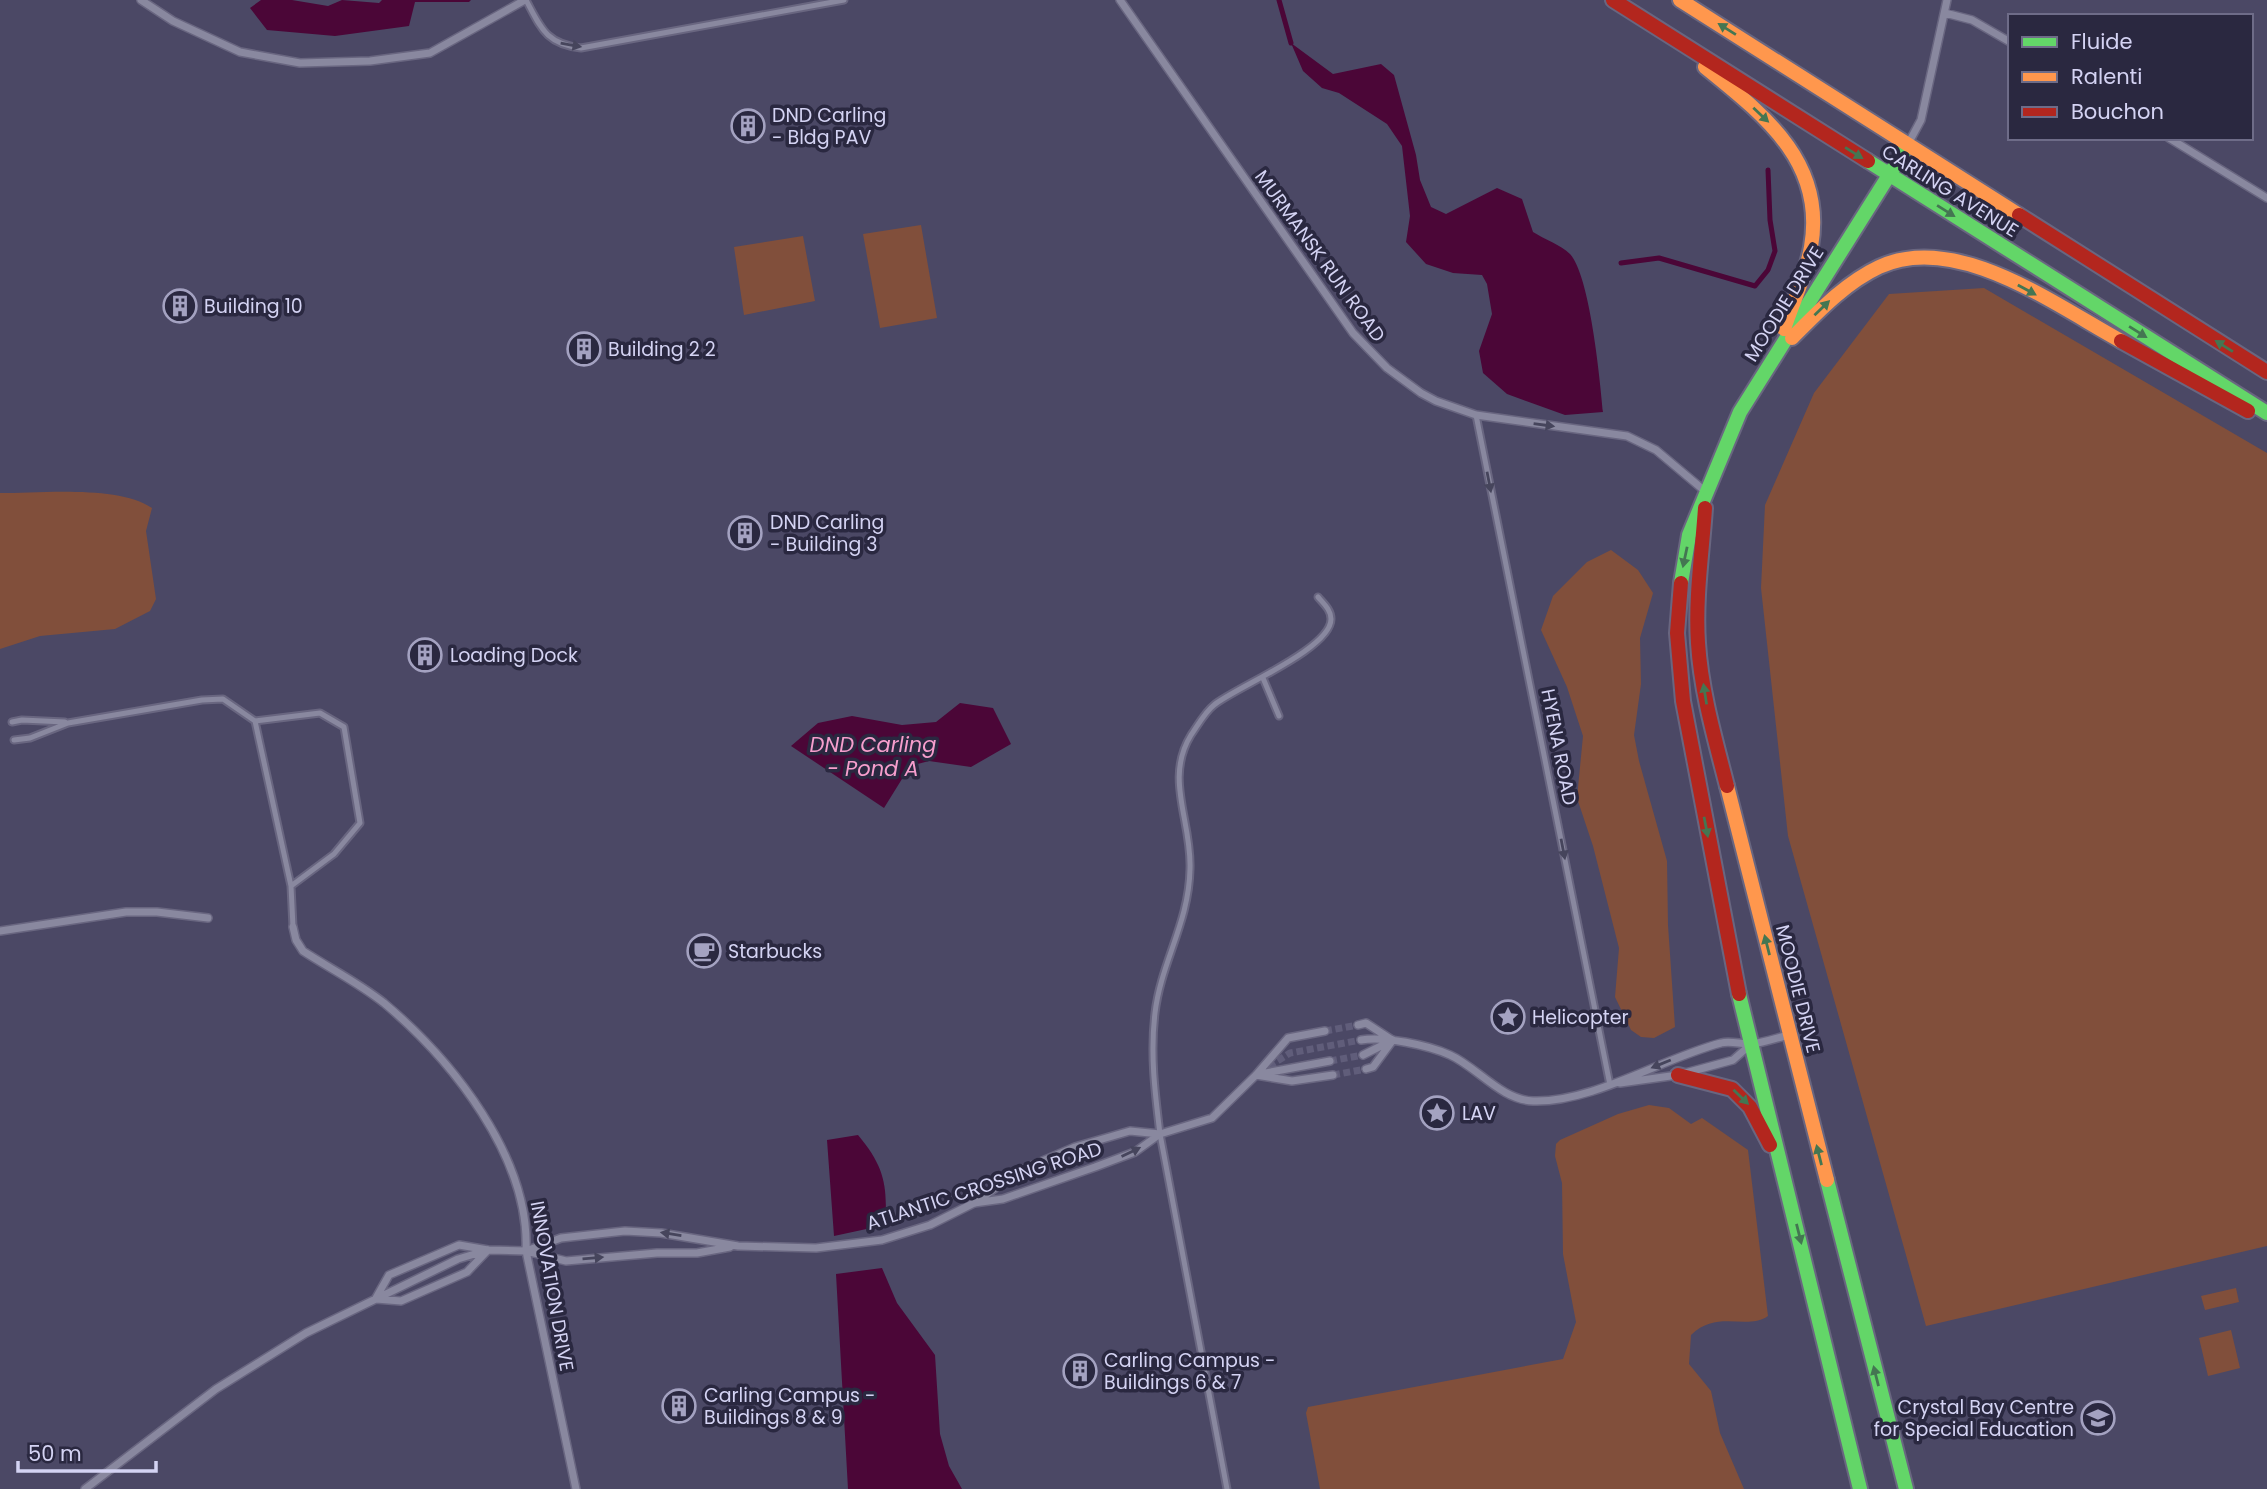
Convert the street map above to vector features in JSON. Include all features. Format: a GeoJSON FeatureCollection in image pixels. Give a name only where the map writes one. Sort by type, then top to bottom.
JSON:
{"type":"FeatureCollection","features":[{"type":"Feature","properties":{"kind":"main road","name":"CARLING AVENUE"},"geometry":{"type":"LineString","coordinates":[[1613,0],[2267,413]]}},
{"type":"Feature","properties":{"kind":"main road","name":"CARLING AVENUE"},"geometry":{"type":"LineString","coordinates":[[1681,0],[2267,372]]}},
{"type":"Feature","properties":{"kind":"main road"},"geometry":{"type":"LineString","coordinates":[[1652,24],[1763,116],[1788,142],[1806,177],[1814,221],[1811,245],[1773,356]]}},
{"type":"Feature","properties":{"kind":"main road","name":"MOODIE DRIVE"},"geometry":{"type":"LineString","coordinates":[[1860,1489],[1750,1044],[1679,673],[1678,598],[1689,534],[1740,412],[1908,145]]}},
{"type":"Feature","properties":{"kind":"main road"},"geometry":{"type":"LineString","coordinates":[[1773,356],[1850,282],[1871,269],[1911,258],[1955,259],[1992,270],[2267,421]]}},
{"type":"Feature","properties":{"kind":"main road","name":"MOODIE DRIVE"},"geometry":{"type":"LineString","coordinates":[[1706,492],[1697,612],[1703,687],[1713,737],[1906,1489]]}},
{"type":"Feature","properties":{"kind":"main road"},"geometry":{"type":"LineString","coordinates":[[1678,1076],[1732,1089],[1742,1097],[1782,1168]]}},
{"type":"Feature","properties":{"kind":"main road"},"geometry":{"type":"LineString","coordinates":[[1852,1455],[1869,1489]]}},
{"type":"Feature","properties":{"kind":"street"},"geometry":{"type":"LineString","coordinates":[[141,0],[173,22],[240,52],[300,63],[370,61],[430,53],[526,0]]}},
{"type":"Feature","properties":{"kind":"street","name":"MURMANSK RUN ROAD"},"geometry":{"type":"LineString","coordinates":[[1120,0],[1360,342],[1387,368],[1421,393],[1476,415],[1627,436],[1656,450],[1706,492]]}},
{"type":"Feature","properties":{"kind":"street"},"geometry":{"type":"LineString","coordinates":[[1908,145],[1922,120],[1947,0]]}},
{"type":"Feature","properties":{"kind":"street"},"geometry":{"type":"LineString","coordinates":[[1945,13],[1972,20],[2008,41]]}},
{"type":"Feature","properties":{"kind":"street"},"geometry":{"type":"LineString","coordinates":[[2172,140],[2267,198]]}},
{"type":"Feature","properties":{"kind":"street"},"geometry":{"type":"LineString","coordinates":[[0,931],[126,912],[157,912],[208,918]]}},
{"type":"Feature","properties":{"kind":"street","name":"INNOVATION DRIVE"},"geometry":{"type":"LineString","coordinates":[[293,927],[296,940],[303,951],[382,1002],[428,1044],[466,1089],[494,1135],[513,1177],[527,1227],[526,1251],[576,1489]]}},
{"type":"Feature","properties":{"kind":"street"},"geometry":{"type":"LineString","coordinates":[[1358,1025],[1366,1023],[1393,1040]]}},
{"type":"Feature","properties":{"kind":"street","name":"ATLANTIC CROSSING ROAD"},"geometry":{"type":"LineString","coordinates":[[526,1251],[561,1238],[625,1231],[661,1233],[738,1246],[816,1248],[882,1240],[930,1225],[974,1203],[1003,1199],[1095,1167],[1135,1152],[1160,1134],[1212,1118],[1256,1075],[1288,1038],[1325,1031]]}},
{"type":"Feature","properties":{"kind":"street"},"geometry":{"type":"LineString","coordinates":[[1361,1040],[1393,1040],[1451,1055],[1509,1094],[1530,1101],[1555,1100],[1610,1085],[1669,1060],[1724,1042],[1750,1044],[1789,1035]]}},
{"type":"Feature","properties":{"kind":"street"},"geometry":{"type":"LineString","coordinates":[[1363,1055],[1393,1040]]}},
{"type":"Feature","properties":{"kind":"street"},"geometry":{"type":"LineString","coordinates":[[1366,1069],[1373,1067],[1393,1040]]}},
{"type":"Feature","properties":{"kind":"street"},"geometry":{"type":"LineString","coordinates":[[1610,1085],[1678,1076],[1733,1060],[1750,1044]]}},
{"type":"Feature","properties":{"kind":"street"},"geometry":{"type":"LineString","coordinates":[[1256,1075],[1330,1061]]}},
{"type":"Feature","properties":{"kind":"street"},"geometry":{"type":"LineString","coordinates":[[1256,1075],[1292,1081],[1333,1075]]}},
{"type":"Feature","properties":{"kind":"street"},"geometry":{"type":"LineString","coordinates":[[974,1203],[1017,1172],[1075,1147],[1130,1131],[1160,1134]]}},
{"type":"Feature","properties":{"kind":"street","name":"ATLANTIC CROSSING ROAD"},"geometry":{"type":"LineString","coordinates":[[376,1299],[389,1275],[459,1245],[488,1250],[526,1251],[566,1261],[657,1253],[697,1253],[738,1246]]}},
{"type":"Feature","properties":{"kind":"street","name":"ATLANTIC CROSSING ROAD"},"geometry":{"type":"LineString","coordinates":[[376,1299],[401,1301],[467,1272],[488,1250]]}},
{"type":"Feature","properties":{"kind":"street","name":"ATLANTIC CROSSING ROAD"},"geometry":{"type":"LineString","coordinates":[[85,1489],[216,1389],[306,1333],[458,1259],[488,1250]]}},
{"type":"Feature","properties":{"kind":"lane"},"geometry":{"type":"LineString","coordinates":[[526,0],[544,33],[557,42],[581,48],[844,0]]}},
{"type":"Feature","properties":{"kind":"lane","name":"HYENA ROAD"},"geometry":{"type":"LineString","coordinates":[[1476,415],[1610,1085]]}},
{"type":"Feature","properties":{"kind":"lane"},"geometry":{"type":"LineString","coordinates":[[1227,1489],[1160,1134],[1153,1077],[1155,1012],[1163,978],[1188,905],[1190,882],[1189,845],[1178,768],[1189,738],[1212,706],[1289,662],[1328,630],[1330,611],[1318,597]]}},
{"type":"Feature","properties":{"kind":"lane"},"geometry":{"type":"LineString","coordinates":[[1263,678],[1279,716]]}},
{"type":"Feature","properties":{"kind":"lane"},"geometry":{"type":"LineString","coordinates":[[14,740],[30,738],[68,723],[202,700],[223,699],[255,721],[320,713],[344,727],[360,823],[334,854],[291,886]]}},
{"type":"Feature","properties":{"kind":"lane"},"geometry":{"type":"LineString","coordinates":[[12,722],[22,720],[68,723]]}},
{"type":"Feature","properties":{"kind":"lane"},"geometry":{"type":"LineString","coordinates":[[255,721],[291,886],[293,927]]}},
{"type":"Feature","properties":{"kind":"shaded area"},"geometry":{"type":"Polygon","coordinates":[[[921,225],[937,318],[880,328],[863,234],[921,225]]]}},
{"type":"Feature","properties":{"kind":"shaded area"},"geometry":{"type":"Polygon","coordinates":[[[803,236],[815,301],[744,315],[734,247],[803,236]]]}},
{"type":"Feature","properties":{"kind":"shaded area"},"geometry":{"type":"Polygon","coordinates":[[[1984,288],[2267,453],[2267,1246],[1926,1326],[1788,836],[1761,588],[1765,505],[1814,393],[1889,294],[1984,288]]]}},
{"type":"Feature","properties":{"kind":"shaded area"},"geometry":{"type":"Polygon","coordinates":[[[0,493],[100,493],[138,501],[152,508],[146,531],[156,599],[150,611],[115,629],[40,636],[0,649],[0,493]]]}},
{"type":"Feature","properties":{"kind":"shaded area"},"geometry":{"type":"Polygon","coordinates":[[[1611,550],[1638,570],[1653,593],[1640,638],[1641,684],[1634,735],[1667,861],[1675,1027],[1654,1038],[1641,1037],[1631,1030],[1615,997],[1619,948],[1593,846],[1577,798],[1583,736],[1567,687],[1541,630],[1553,596],[1587,562],[1611,550]]]}},
{"type":"Feature","properties":{"kind":"shaded area"},"geometry":{"type":"Polygon","coordinates":[[[1649,1105],[1669,1108],[1691,1124],[1702,1118],[1748,1150],[1768,1316],[1750,1322],[1711,1323],[1701,1327],[1691,1335],[1689,1364],[1711,1391],[1720,1433],[1744,1489],[1320,1489],[1306,1413],[1308,1407],[1563,1359],[1576,1322],[1563,1254],[1562,1183],[1555,1156],[1556,1144],[1618,1114],[1649,1105]]]}},
{"type":"Feature","properties":{"kind":"shaded area"},"geometry":{"type":"Polygon","coordinates":[[[2236,1288],[2239,1302],[2205,1310],[2201,1296],[2236,1288]]]}},
{"type":"Feature","properties":{"kind":"shaded area"},"geometry":{"type":"Polygon","coordinates":[[[2231,1330],[2240,1368],[2208,1376],[2199,1338],[2231,1330]]]}},
{"type":"Feature","properties":{"kind":"water"},"geometry":{"type":"Polygon","coordinates":[[[261,0],[292,0],[328,6],[342,0],[379,3],[382,0],[471,0],[415,2],[409,26],[335,36],[267,30],[250,8],[261,0]]]}},
{"type":"Feature","properties":{"kind":"water"},"geometry":{"type":"Polygon","coordinates":[[[1291,43],[1333,74],[1381,64],[1394,75],[1416,155],[1420,180],[1431,207],[1446,214],[1497,188],[1522,199],[1533,232],[1570,254],[1583,283],[1588,305],[1597,353],[1603,412],[1565,415],[1507,394],[1483,373],[1479,351],[1492,314],[1487,284],[1482,275],[1453,273],[1426,264],[1406,242],[1410,216],[1402,146],[1387,124],[1339,93],[1322,88],[1303,71],[1291,43]]]}},
{"type":"Feature","properties":{"kind":"water","name":"DND Carling - Pond A"},"geometry":{"type":"Polygon","coordinates":[[[960,703],[993,708],[1011,744],[971,767],[929,761],[910,766],[884,808],[791,746],[818,723],[852,716],[902,725],[936,722],[960,703]]]}},
{"type":"Feature","properties":{"kind":"water"},"geometry":{"type":"Polygon","coordinates":[[[858,1135],[874,1157],[885,1187],[885,1225],[834,1236],[827,1140],[858,1135]]]}},
{"type":"Feature","properties":{"kind":"water"},"geometry":{"type":"Polygon","coordinates":[[[882,1268],[897,1303],[935,1355],[940,1434],[949,1466],[962,1489],[848,1489],[836,1274],[882,1268]]]}},
{"type":"Feature","properties":{"kind":"waterway"},"geometry":{"type":"LineString","coordinates":[[1279,0],[1291,43]]}},
{"type":"Feature","properties":{"kind":"waterway"},"geometry":{"type":"LineString","coordinates":[[1621,263],[1659,258],[1755,286],[1768,270],[1775,251],[1770,220],[1768,170]]}},
{"type":"Feature","properties":{"kind":"tunnel"},"geometry":{"type":"LineString","coordinates":[[1325,1031],[1358,1025]]}},
{"type":"Feature","properties":{"kind":"tunnel"},"geometry":{"type":"LineString","coordinates":[[1260,1072],[1290,1053],[1361,1040]]}},
{"type":"Feature","properties":{"kind":"tunnel"},"geometry":{"type":"LineString","coordinates":[[1330,1061],[1363,1055]]}},
{"type":"Feature","properties":{"kind":"tunnel"},"geometry":{"type":"LineString","coordinates":[[1333,1075],[1366,1069]]}},
{"type":"Feature","properties":{"kind":"traffic: fast"},"geometry":{"type":"LineString","coordinates":[[1681,583],[1689,535],[1740,412],[1908,145]]}},
{"type":"Feature","properties":{"kind":"traffic: fast"},"geometry":{"type":"LineString","coordinates":[[1868,161],[2267,413]]}},
{"type":"Feature","properties":{"kind":"traffic: fast"},"geometry":{"type":"LineString","coordinates":[[1739,994],[1860,1489]]}},
{"type":"Feature","properties":{"kind":"traffic: fast"},"geometry":{"type":"LineString","coordinates":[[1827,1180],[1906,1489]]}},
{"type":"Feature","properties":{"kind":"traffic: slow"},"geometry":{"type":"LineString","coordinates":[[1680,0],[2019,215]]}},
{"type":"Feature","properties":{"kind":"traffic: slow"},"geometry":{"type":"LineString","coordinates":[[1705,67],[1749,103],[1786,143],[1800,165],[1809,190],[1813,217],[1811,247],[1784,329]]}},
{"type":"Feature","properties":{"kind":"traffic: slow"},"geometry":{"type":"LineString","coordinates":[[1792,338],[1832,299],[1879,267],[1909,258],[1940,258],[1972,265],[2004,277],[2036,292],[2121,341]]}},
{"type":"Feature","properties":{"kind":"traffic: slow"},"geometry":{"type":"LineString","coordinates":[[1727,786],[1827,1180]]}},
{"type":"Feature","properties":{"kind":"traffic: jam"},"geometry":{"type":"LineString","coordinates":[[1613,0],[1868,161]]}},
{"type":"Feature","properties":{"kind":"traffic: jam"},"geometry":{"type":"LineString","coordinates":[[2019,215],[2267,372]]}},
{"type":"Feature","properties":{"kind":"traffic: jam"},"geometry":{"type":"LineString","coordinates":[[2121,341],[2248,411]]}},
{"type":"Feature","properties":{"kind":"traffic: jam"},"geometry":{"type":"LineString","coordinates":[[1705,508],[1698,592],[1698,643],[1705,697],[1727,786]]}},
{"type":"Feature","properties":{"kind":"traffic: jam"},"geometry":{"type":"LineString","coordinates":[[1681,583],[1677,633],[1683,701],[1739,994]]}},
{"type":"Feature","properties":{"kind":"traffic: jam"},"geometry":{"type":"LineString","coordinates":[[1678,1075],[1732,1089],[1750,1107],[1770,1145]]}},
{"type":"Feature","properties":{"kind":"place","name":"DND Carling - Bldg PAV"},"geometry":{"type":"Point","coordinates":[748,126]}},
{"type":"Feature","properties":{"kind":"place","name":"Building 10"},"geometry":{"type":"Point","coordinates":[180,306]}},
{"type":"Feature","properties":{"kind":"place","name":"Building 2 2"},"geometry":{"type":"Point","coordinates":[584,349]}},
{"type":"Feature","properties":{"kind":"place","name":"DND Carling - Building 3"},"geometry":{"type":"Point","coordinates":[745,533]}},
{"type":"Feature","properties":{"kind":"place","name":"Loading Dock"},"geometry":{"type":"Point","coordinates":[425,655]}},
{"type":"Feature","properties":{"kind":"place","name":"Starbucks"},"geometry":{"type":"Point","coordinates":[704,951]}},
{"type":"Feature","properties":{"kind":"place","name":"Helicopter"},"geometry":{"type":"Point","coordinates":[1508,1017]}},
{"type":"Feature","properties":{"kind":"place","name":"LAV"},"geometry":{"type":"Point","coordinates":[1437,1113]}},
{"type":"Feature","properties":{"kind":"place","name":"Carling Campus - Buildings 6 & 7"},"geometry":{"type":"Point","coordinates":[1080,1371]}},
{"type":"Feature","properties":{"kind":"place","name":"Carling Campus - Buildings 8 & 9"},"geometry":{"type":"Point","coordinates":[679,1406]}},
{"type":"Feature","properties":{"kind":"place","name":"Crystal Bay Centre for Special Education"},"geometry":{"type":"Point","coordinates":[2098,1418]}}]}
